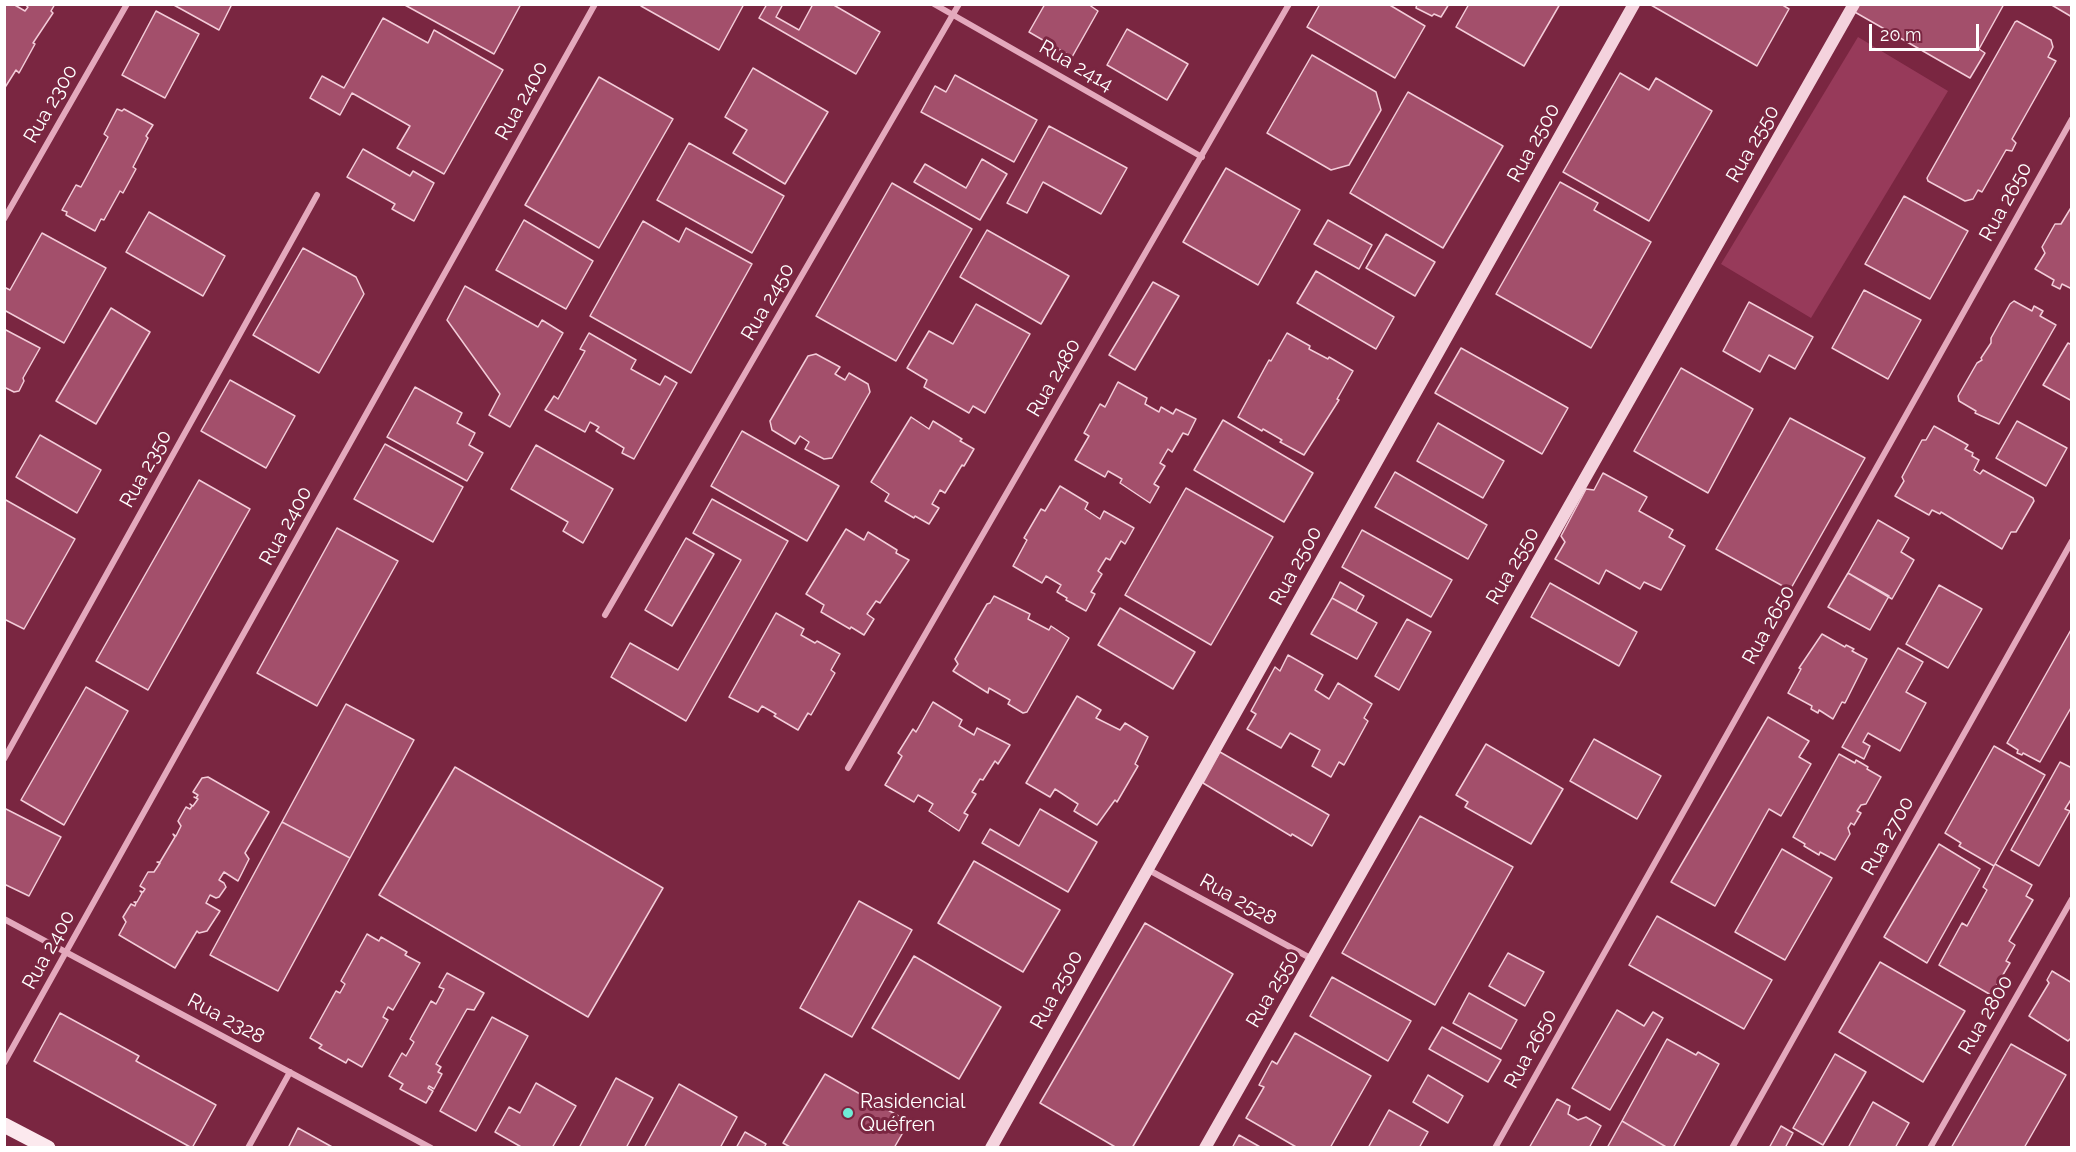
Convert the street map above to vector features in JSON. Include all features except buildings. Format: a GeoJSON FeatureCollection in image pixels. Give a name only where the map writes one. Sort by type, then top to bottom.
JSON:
{"type":"FeatureCollection","features":[{"type":"Feature","properties":{"kind":"main road","name":"Rua 2500"},"geometry":{"type":"LineString","coordinates":[[991,1148],[1634,4]]}},
{"type":"Feature","properties":{"kind":"main road","name":"Rua 2550"},"geometry":{"type":"LineString","coordinates":[[1205,1148],[1854,4]]}},
{"type":"Feature","properties":{"kind":"main road"},"geometry":{"type":"LineString","coordinates":[[4,1125],[48,1148]]}},
{"type":"Feature","properties":{"kind":"street","name":"Rua 2300"},"geometry":{"type":"LineString","coordinates":[[4,219],[127,4]]}},
{"type":"Feature","properties":{"kind":"street","name":"Rua 2400"},"geometry":{"type":"LineString","coordinates":[[4,1063],[595,4]]}},
{"type":"Feature","properties":{"kind":"street","name":"Rua 2414"},"geometry":{"type":"LineString","coordinates":[[933,4],[1202,157]]}},
{"type":"Feature","properties":{"kind":"street","name":"Rua 2450"},"geometry":{"type":"LineString","coordinates":[[605,615],[959,4]]}},
{"type":"Feature","properties":{"kind":"street","name":"Rua 2480"},"geometry":{"type":"LineString","coordinates":[[848,768],[1289,4]]}},
{"type":"Feature","properties":{"kind":"street","name":"Rua 2650"},"geometry":{"type":"LineString","coordinates":[[1495,1148],[2072,119]]}},
{"type":"Feature","properties":{"kind":"street","name":"Rua 2350"},"geometry":{"type":"LineString","coordinates":[[4,759],[317,195]]}},
{"type":"Feature","properties":{"kind":"street","name":"Rua 2700"},"geometry":{"type":"LineString","coordinates":[[1732,1148],[2072,541]]}},
{"type":"Feature","properties":{"kind":"street","name":"Rua 2528"},"geometry":{"type":"LineString","coordinates":[[1147,870],[1312,959]]}},
{"type":"Feature","properties":{"kind":"street","name":"Rua 2800"},"geometry":{"type":"LineString","coordinates":[[1930,1148],[2072,899]]}},
{"type":"Feature","properties":{"kind":"street","name":"Rua 2328"},"geometry":{"type":"LineString","coordinates":[[4,919],[431,1148]]}},
{"type":"Feature","properties":{"kind":"street"},"geometry":{"type":"LineString","coordinates":[[249,1148],[290,1072]]}},
{"type":"Feature","properties":{"kind":"shaded area"},"geometry":{"type":"Polygon","coordinates":[[[1858,37],[1948,91],[1811,318],[1721,264],[1858,37]]]}},
{"type":"Feature","properties":{"kind":"place","name":"Rasidencial Quéfren"},"geometry":{"type":"Point","coordinates":[848,1113]}}]}
